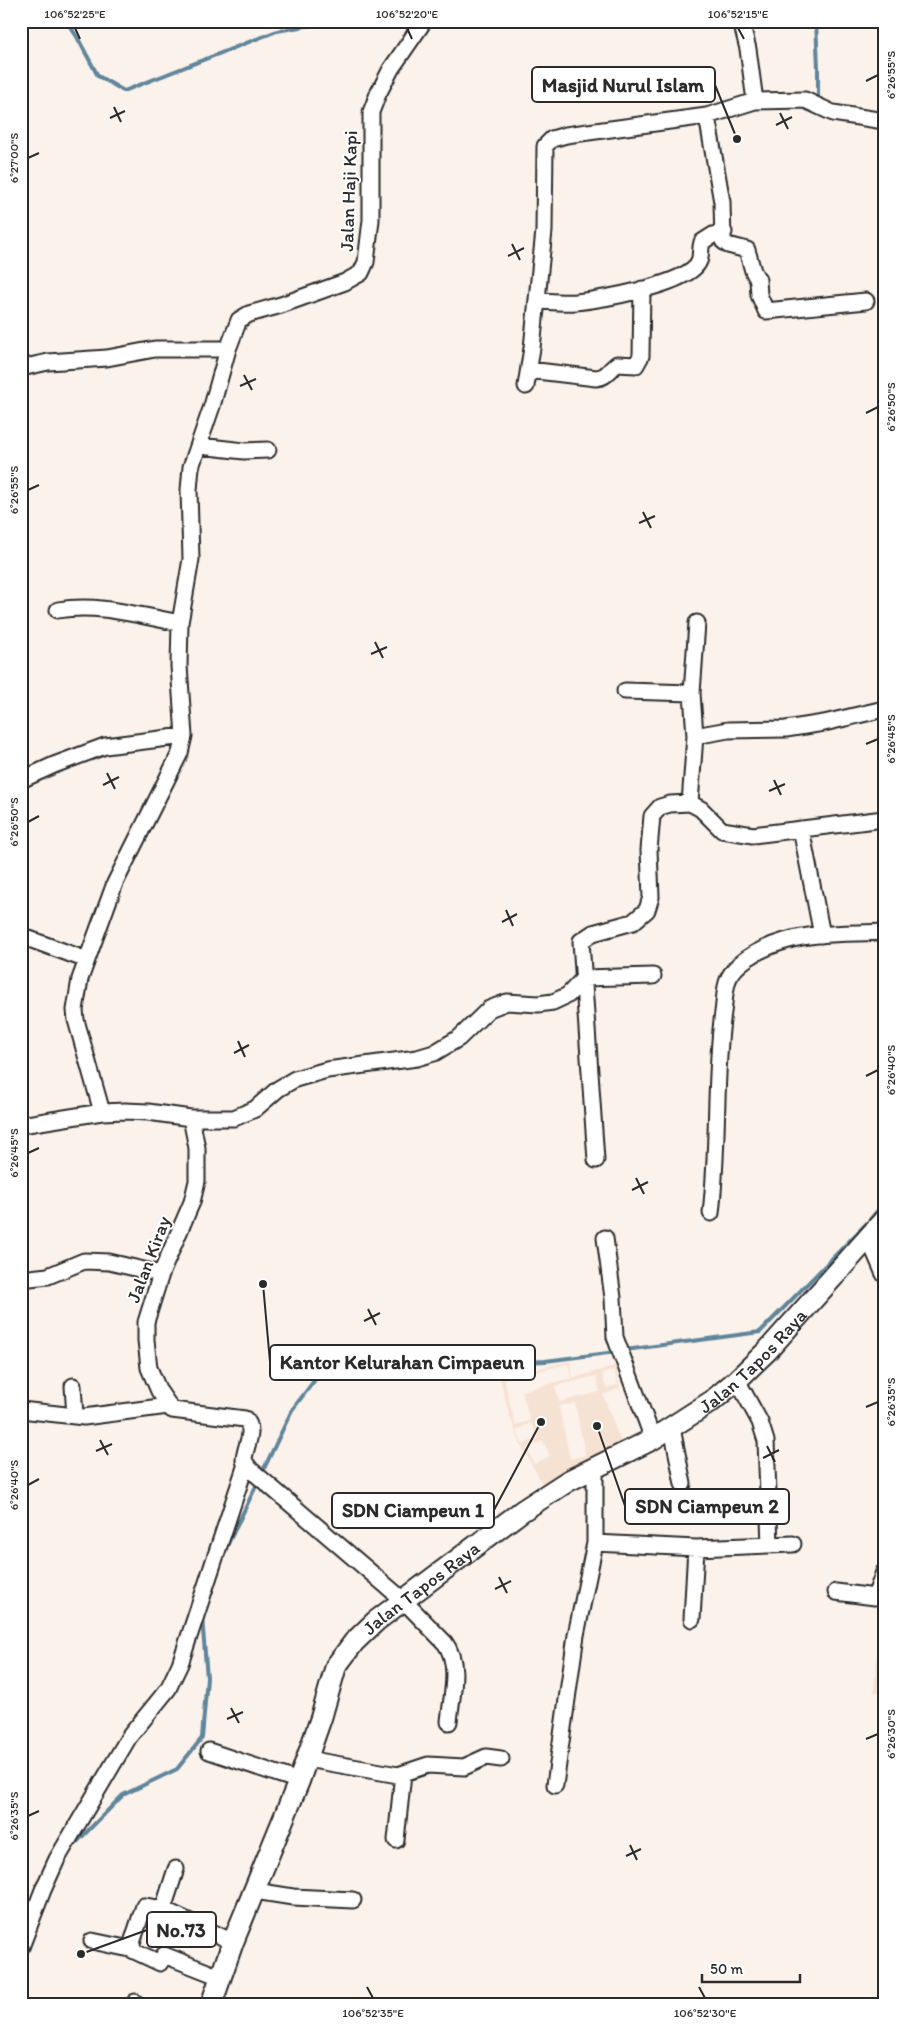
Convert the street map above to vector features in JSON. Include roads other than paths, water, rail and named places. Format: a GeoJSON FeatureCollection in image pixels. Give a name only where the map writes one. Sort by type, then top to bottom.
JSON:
{"type":"FeatureCollection","features":[{"type":"Feature","properties":{"kind":"main road","name":"Jalan Tapos Raya"},"geometry":{"type":"LineString","coordinates":[[210,2005],[233,1942],[307,1760],[336,1666],[354,1642],[376,1621],[522,1511],[568,1481],[672,1428],[712,1401],[767,1351],[879,1231]]}},
{"type":"Feature","properties":{"kind":"street","name":"Jalan Haji Kapi"},"geometry":{"type":"LineString","coordinates":[[228,349],[239,320],[249,314],[281,305],[345,282],[361,272],[366,262],[371,220],[371,112],[391,69],[424,21]]}},
{"type":"Feature","properties":{"kind":"street"},"geometry":{"type":"LineString","coordinates":[[741,21],[748,49],[755,101]]}},
{"type":"Feature","properties":{"kind":"street"},"geometry":{"type":"LineString","coordinates":[[526,386],[544,231],[545,146],[552,139],[707,116],[755,101],[805,100],[833,114],[884,120]]}},
{"type":"Feature","properties":{"kind":"street"},"geometry":{"type":"LineString","coordinates":[[707,116],[722,202],[725,243],[748,250],[766,311],[866,302]]}},
{"type":"Feature","properties":{"kind":"street"},"geometry":{"type":"LineString","coordinates":[[537,301],[574,302],[642,289],[681,275],[694,268],[700,260],[702,242],[713,235],[724,232]]}},
{"type":"Feature","properties":{"kind":"street"},"geometry":{"type":"LineString","coordinates":[[529,370],[596,378],[608,375],[617,364],[636,365],[642,356],[642,289]]}},
{"type":"Feature","properties":{"kind":"street"},"geometry":{"type":"LineString","coordinates":[[21,368],[48,362],[107,358],[155,349],[228,349],[200,446],[191,467],[189,490],[191,558],[180,623],[179,666],[184,736],[180,753],[114,883],[86,960],[76,995],[76,1020],[102,1112]]}},
{"type":"Feature","properties":{"kind":"street"},"geometry":{"type":"LineString","coordinates":[[200,446],[244,451],[268,450]]}},
{"type":"Feature","properties":{"kind":"street"},"geometry":{"type":"LineString","coordinates":[[58,610],[76,607],[100,608],[180,623]]}},
{"type":"Feature","properties":{"kind":"street"},"geometry":{"type":"LineString","coordinates":[[690,803],[695,736],[692,693],[697,623]]}},
{"type":"Feature","properties":{"kind":"street"},"geometry":{"type":"LineString","coordinates":[[625,692],[692,693]]}},
{"type":"Feature","properties":{"kind":"street"},"geometry":{"type":"LineString","coordinates":[[695,736],[728,730],[786,728],[824,723],[884,709]]}},
{"type":"Feature","properties":{"kind":"street"},"geometry":{"type":"LineString","coordinates":[[21,780],[54,765],[105,746],[184,736]]}},
{"type":"Feature","properties":{"kind":"street"},"geometry":{"type":"LineString","coordinates":[[596,1160],[580,941],[593,933],[633,922],[648,910],[651,897],[650,850],[652,816],[660,807],[670,804],[690,803],[701,808],[722,830],[753,835],[884,819]]}},
{"type":"Feature","properties":{"kind":"street"},"geometry":{"type":"LineString","coordinates":[[800,829],[822,935]]}},
{"type":"Feature","properties":{"kind":"street"},"geometry":{"type":"LineString","coordinates":[[711,1213],[720,1039],[729,977],[736,968],[769,947],[786,940],[822,935],[884,932]]}},
{"type":"Feature","properties":{"kind":"street"},"geometry":{"type":"LineString","coordinates":[[21,936],[86,960]]}},
{"type":"Feature","properties":{"kind":"street"},"geometry":{"type":"LineString","coordinates":[[21,1125],[102,1112],[148,1112],[191,1118],[234,1118],[255,1109],[278,1089],[294,1080],[327,1070],[417,1058],[434,1053],[460,1038],[489,1009],[507,1002],[538,1004],[553,1002],[568,995],[584,978],[653,976]]}},
{"type":"Feature","properties":{"kind":"street","name":"Jalan Kiray"},"geometry":{"type":"LineString","coordinates":[[168,1406],[151,1375],[146,1340],[148,1312],[161,1274],[192,1202],[197,1181],[197,1148],[191,1118]]}},
{"type":"Feature","properties":{"kind":"street"},"geometry":{"type":"LineString","coordinates":[[879,1231],[884,1274]]}},
{"type":"Feature","properties":{"kind":"street"},"geometry":{"type":"LineString","coordinates":[[605,1238],[616,1337],[653,1439]]}},
{"type":"Feature","properties":{"kind":"street"},"geometry":{"type":"LineString","coordinates":[[21,1279],[48,1276],[84,1261],[109,1262],[161,1274]]}},
{"type":"Feature","properties":{"kind":"street"},"geometry":{"type":"LineString","coordinates":[[737,1380],[760,1422],[766,1441],[770,1544]]}},
{"type":"Feature","properties":{"kind":"street"},"geometry":{"type":"LineString","coordinates":[[73,1386],[75,1416]]}},
{"type":"Feature","properties":{"kind":"street"},"geometry":{"type":"LineString","coordinates":[[21,1410],[92,1416],[168,1406],[172,1410],[180,1412],[245,1419],[249,1423],[250,1431],[244,1456],[248,1467],[403,1600],[445,1643],[453,1655],[449,1722]]}},
{"type":"Feature","properties":{"kind":"street"},"geometry":{"type":"LineString","coordinates":[[672,1428],[682,1484]]}},
{"type":"Feature","properties":{"kind":"street"},"geometry":{"type":"LineString","coordinates":[[21,1947],[57,1859],[129,1737],[168,1689],[180,1664],[248,1467]]}},
{"type":"Feature","properties":{"kind":"street"},"geometry":{"type":"LineString","coordinates":[[554,1785],[576,1635],[595,1542],[595,1467]]}},
{"type":"Feature","properties":{"kind":"street"},"geometry":{"type":"LineString","coordinates":[[595,1542],[696,1548],[793,1544]]}},
{"type":"Feature","properties":{"kind":"street"},"geometry":{"type":"LineString","coordinates":[[692,1619],[696,1548]]}},
{"type":"Feature","properties":{"kind":"street"},"geometry":{"type":"LineString","coordinates":[[836,1592],[875,1597],[884,1572]]}},
{"type":"Feature","properties":{"kind":"street"},"geometry":{"type":"LineString","coordinates":[[209,1751],[299,1781]]}},
{"type":"Feature","properties":{"kind":"street"},"geometry":{"type":"LineString","coordinates":[[307,1760],[391,1774],[403,1774],[428,1765],[464,1767],[486,1757],[500,1759]]}},
{"type":"Feature","properties":{"kind":"street"},"geometry":{"type":"LineString","coordinates":[[396,1840],[403,1774]]}},
{"type":"Feature","properties":{"kind":"street"},"geometry":{"type":"LineString","coordinates":[[164,1909],[176,1868]]}},
{"type":"Feature","properties":{"kind":"street"},"geometry":{"type":"LineString","coordinates":[[254,1891],[294,1898],[353,1900]]}},
{"type":"Feature","properties":{"kind":"street"},"geometry":{"type":"LineString","coordinates":[[130,1949],[144,1906],[164,1909],[233,1942]]}},
{"type":"Feature","properties":{"kind":"street"},"geometry":{"type":"LineString","coordinates":[[92,1942],[130,1949],[160,1963],[164,1955],[220,1977]]}},
{"type":"Feature","properties":{"kind":"waterway"},"geometry":{"type":"LineString","coordinates":[[66,21],[76,35],[98,76],[124,91],[277,31],[334,21]]}},
{"type":"Feature","properties":{"kind":"waterway"},"geometry":{"type":"LineString","coordinates":[[816,21],[818,101]]}},
{"type":"Feature","properties":{"kind":"waterway"},"geometry":{"type":"LineString","coordinates":[[625,1350],[760,1332],[867,1223],[884,1203]]}},
{"type":"Feature","properties":{"kind":"waterway"},"geometry":{"type":"LineString","coordinates":[[261,1475],[292,1410],[320,1373],[545,1361],[616,1352]]}},
{"type":"Feature","properties":{"kind":"waterway"},"geometry":{"type":"LineString","coordinates":[[224,1552],[258,1482]]}},
{"type":"Feature","properties":{"kind":"waterway"},"geometry":{"type":"LineString","coordinates":[[71,1848],[123,1795],[177,1769],[202,1738],[207,1678],[202,1617]]}},
{"type":"Feature","properties":{"kind":"place","name":"Masjid Nurul Islam"},"geometry":{"type":"Point","coordinates":[737,139]}},
{"type":"Feature","properties":{"kind":"place","name":"Kantor Kelurahan Cimpaeun"},"geometry":{"type":"Point","coordinates":[263,1284]}},
{"type":"Feature","properties":{"kind":"place","name":"SDN Ciampeun 1"},"geometry":{"type":"Point","coordinates":[541,1422]}},
{"type":"Feature","properties":{"kind":"place","name":"SDN Ciampeun 2"},"geometry":{"type":"Point","coordinates":[597,1426]}},
{"type":"Feature","properties":{"kind":"place","name":"No.73"},"geometry":{"type":"Point","coordinates":[81,1954]}}]}
